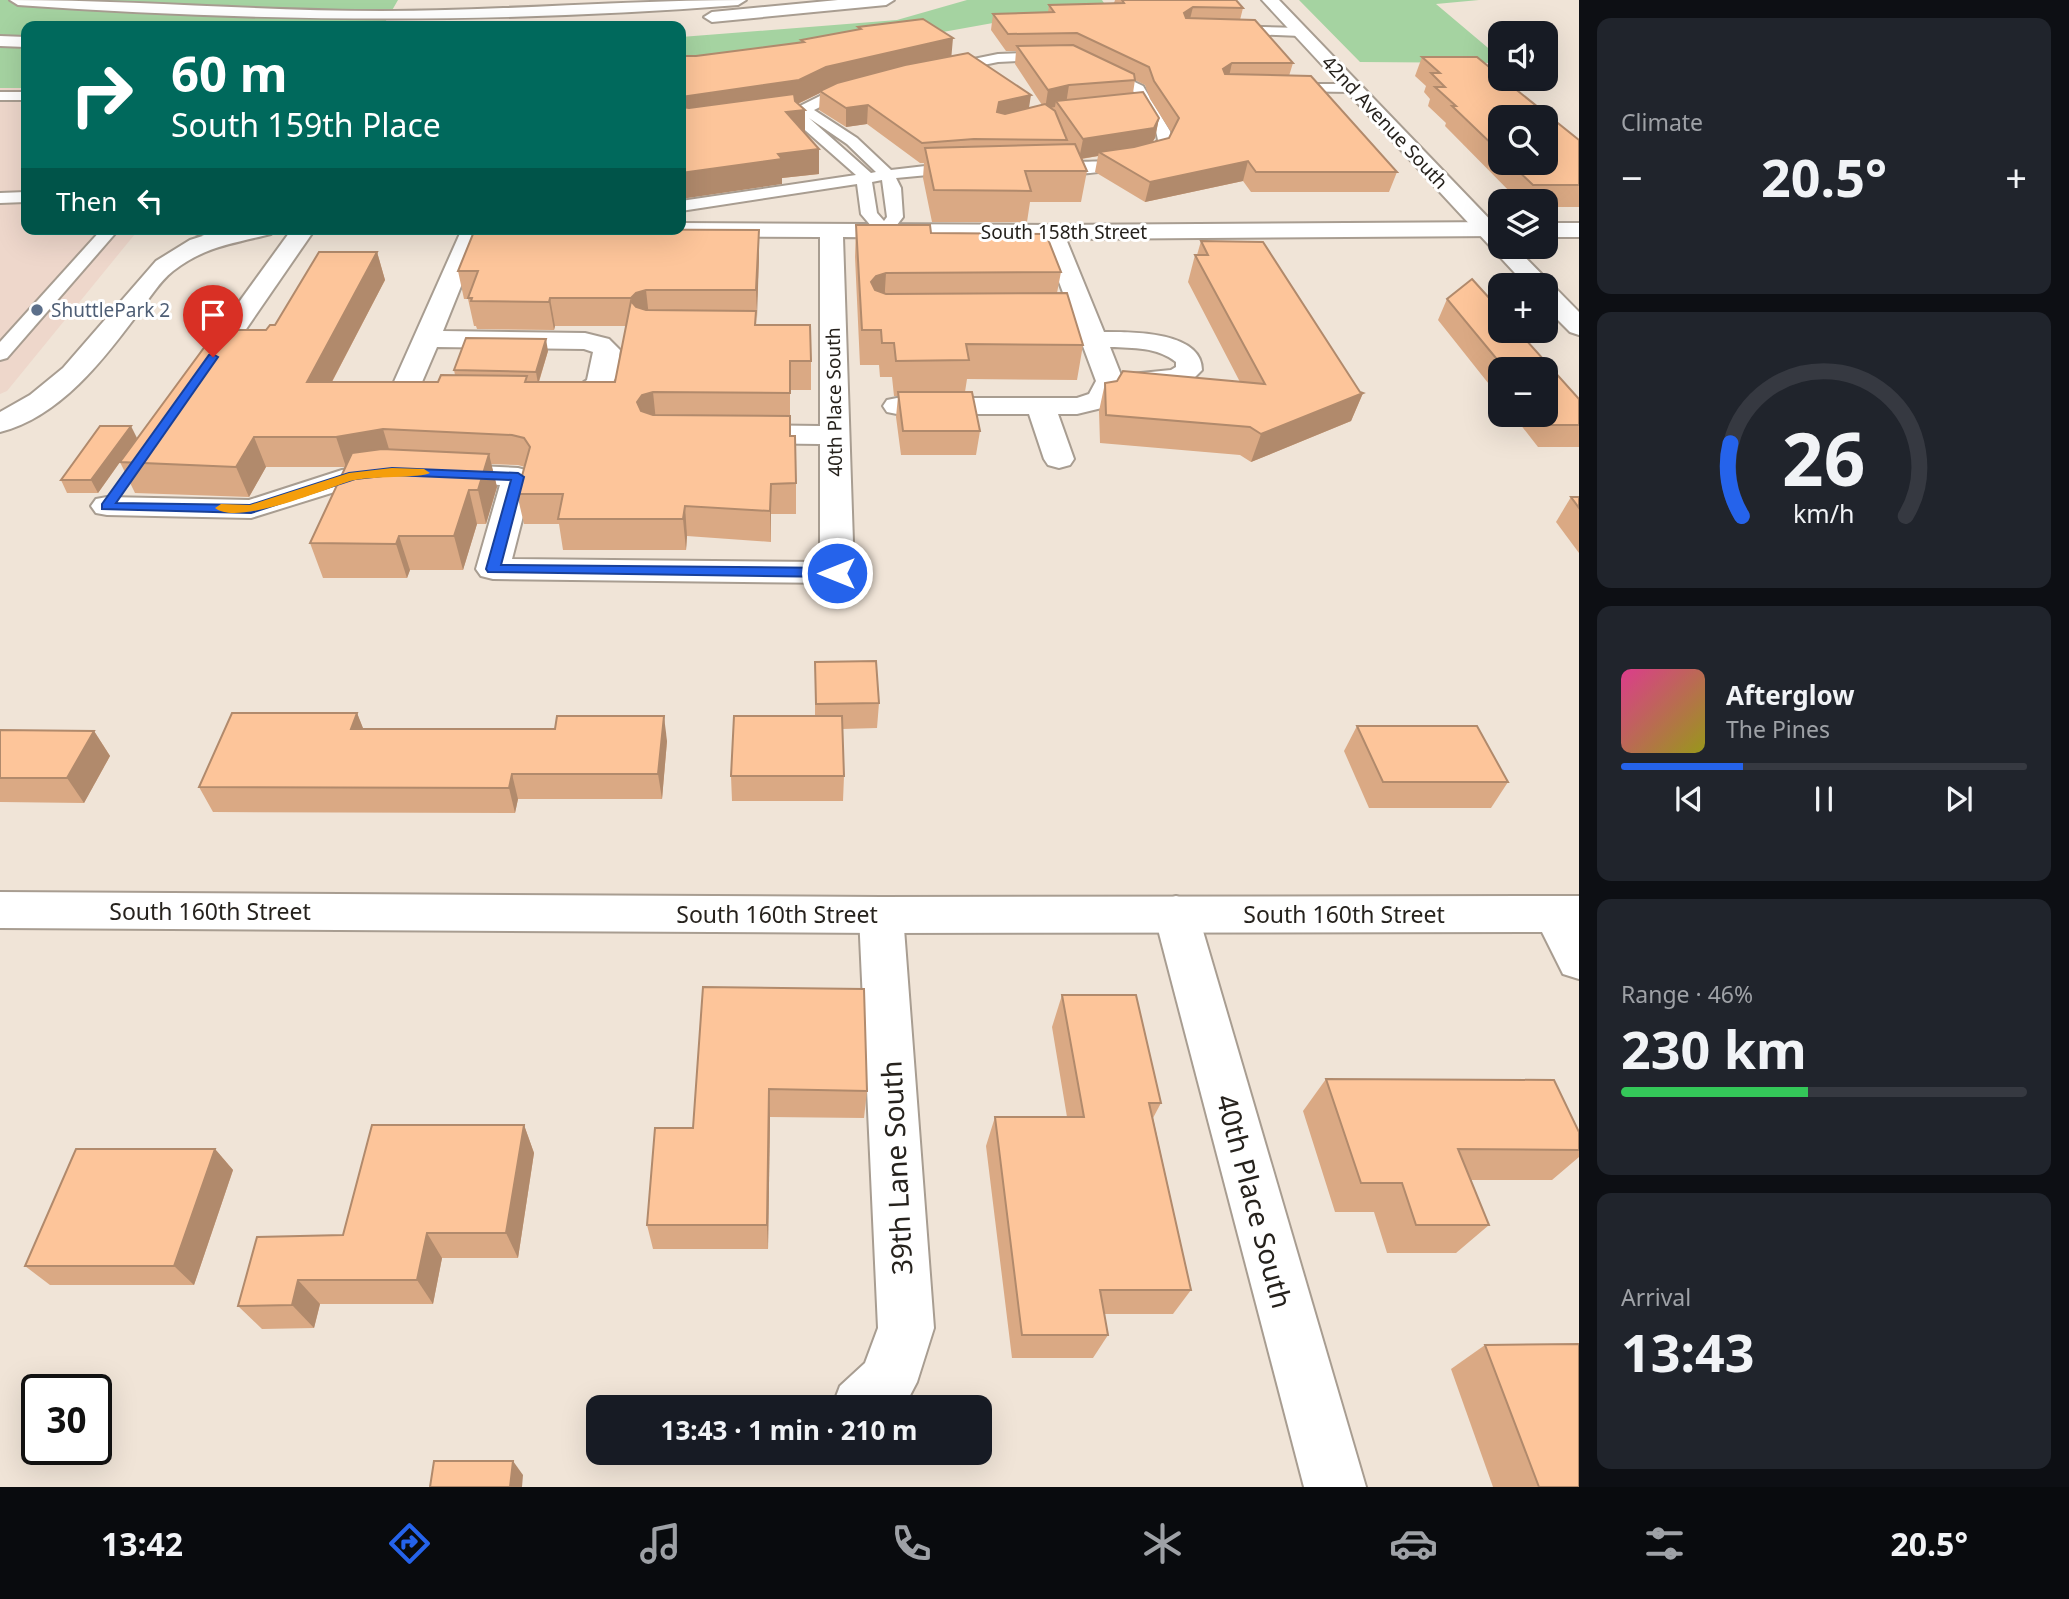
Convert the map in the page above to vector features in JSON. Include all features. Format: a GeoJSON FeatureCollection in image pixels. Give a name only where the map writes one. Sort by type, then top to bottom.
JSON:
{"type":"FeatureCollection","features":[{"type":"Feature","properties":{"kind":"main road"},"geometry":{"type":"LineString","coordinates":[[19,0],[188,13],[387,17],[626,10],[738,0]]}},
{"type":"Feature","properties":{"kind":"main road"},"geometry":{"type":"LineString","coordinates":[[213,0],[380,7],[491,8],[704,0]]}},
{"type":"Feature","properties":{"kind":"main road"},"geometry":{"type":"LineString","coordinates":[[647,21],[717,17],[886,0]]}},
{"type":"Feature","properties":{"kind":"main road","name":"42nd Avenue South"},"geometry":{"type":"LineString","coordinates":[[1270,0],[1488,228]]}},
{"type":"Feature","properties":{"kind":"main road"},"geometry":{"type":"LineString","coordinates":[[693,28],[819,14],[879,1]]}},
{"type":"Feature","properties":{"kind":"main road"},"geometry":{"type":"LineString","coordinates":[[12,16],[94,21]]}},
{"type":"Feature","properties":{"kind":"main road"},"geometry":{"type":"LineString","coordinates":[[0,41],[21,42]]}},
{"type":"Feature","properties":{"kind":"main road","name":"South 158th Street"},"geometry":{"type":"LineString","coordinates":[[686,230],[1488,237]]}},
{"type":"Feature","properties":{"kind":"main road"},"geometry":{"type":"LineString","coordinates":[[1558,230],[1579,230]]}},
{"type":"Feature","properties":{"kind":"main road","name":"40th Place South"},"geometry":{"type":"LineString","coordinates":[[115,495],[251,509],[354,476],[392,471],[518,477],[493,569],[837,573],[835,435],[820,329],[831,231]]}},
{"type":"Feature","properties":{"kind":"main road"},"geometry":{"type":"LineString","coordinates":[[1052,232],[1089,328],[1105,390]]}},
{"type":"Feature","properties":{"kind":"main road"},"geometry":{"type":"LineString","coordinates":[[0,423],[42,400],[80,369],[162,267],[206,235]]}},
{"type":"Feature","properties":{"kind":"main road"},"geometry":{"type":"LineString","coordinates":[[186,396],[300,235]]}},
{"type":"Feature","properties":{"kind":"main road"},"geometry":{"type":"LineString","coordinates":[[427,339],[585,341],[607,350],[601,385],[593,392],[577,396],[440,394],[417,391],[407,384],[470,235]]}},
{"type":"Feature","properties":{"kind":"main road","name":"42nd Avenue South"},"geometry":{"type":"LineString","coordinates":[[1516,259],[1528,273]]}},
{"type":"Feature","properties":{"kind":"main road"},"geometry":{"type":"LineString","coordinates":[[1558,305],[1579,327]]}},
{"type":"Feature","properties":{"kind":"main road"},"geometry":{"type":"LineString","coordinates":[[897,406],[1077,406],[1105,390],[1178,378],[1189,370],[1189,360],[1178,349],[1160,342],[1089,328],[1058,316]]}},
{"type":"Feature","properties":{"kind":"main road"},"geometry":{"type":"LineString","coordinates":[[1041,407],[1059,458]]}},
{"type":"Feature","properties":{"kind":"main road"},"geometry":{"type":"LineString","coordinates":[[711,434],[835,435]]}},
{"type":"Feature","properties":{"kind":"main road","name":"South 160th Street"},"geometry":{"type":"LineString","coordinates":[[0,910],[881,915],[1567,914],[1579,960]]}},
{"type":"Feature","properties":{"kind":"main road","name":"40th Place South"},"geometry":{"type":"LineString","coordinates":[[1176,914],[1335,1487]]}},
{"type":"Feature","properties":{"kind":"main road","name":"39th Lane South"},"geometry":{"type":"LineString","coordinates":[[874,1395],[888,1382],[906,1328],[881,915]]}},
{"type":"Feature","properties":{"kind":"lane"},"geometry":{"type":"LineString","coordinates":[[1212,30],[1301,32]]}},
{"type":"Feature","properties":{"kind":"lane"},"geometry":{"type":"LineString","coordinates":[[1262,33],[1273,46]]}},
{"type":"Feature","properties":{"kind":"lane"},"geometry":{"type":"LineString","coordinates":[[974,46],[990,60]]}},
{"type":"Feature","properties":{"kind":"lane"},"geometry":{"type":"LineString","coordinates":[[927,72],[990,60],[1066,57]]}},
{"type":"Feature","properties":{"kind":"lane"},"geometry":{"type":"LineString","coordinates":[[1039,167],[1090,167],[1140,160],[1157,153],[1165,138],[1139,105],[1141,94],[1131,84],[1085,62]]}},
{"type":"Feature","properties":{"kind":"lane"},"geometry":{"type":"LineString","coordinates":[[1268,88],[1303,82],[1352,88]]}},
{"type":"Feature","properties":{"kind":"lane"},"geometry":{"type":"LineString","coordinates":[[753,117],[803,110],[831,96],[867,87]]}},
{"type":"Feature","properties":{"kind":"lane"},"geometry":{"type":"LineString","coordinates":[[0,96],[21,96]]}},
{"type":"Feature","properties":{"kind":"lane"},"geometry":{"type":"LineString","coordinates":[[803,110],[817,114],[881,167],[891,183],[895,217],[884,231],[869,214],[863,173],[802,120],[803,110]]}},
{"type":"Feature","properties":{"kind":"lane"},"geometry":{"type":"LineString","coordinates":[[686,206],[971,167]]}},
{"type":"Feature","properties":{"kind":"lane"},"geometry":{"type":"LineString","coordinates":[[0,198],[21,197]]}},
{"type":"Feature","properties":{"kind":"lane"},"geometry":{"type":"LineString","coordinates":[[0,354],[106,235]]}},
{"type":"Feature","properties":{"kind":"shaded area","name":"ShuttlePark 2"},"geometry":{"type":"Polygon","coordinates":[[[0,88],[21,88],[21,235],[134,235],[7,391],[0,394],[0,88]]]}},
{"type":"Feature","properties":{"kind":"green space"},"geometry":{"type":"Polygon","coordinates":[[[0,0],[398,0],[386,21],[21,21],[21,88],[0,88],[0,0]]]}},
{"type":"Feature","properties":{"kind":"green space"},"geometry":{"type":"Polygon","coordinates":[[[967,0],[1102,0],[1104,3],[686,78],[686,37],[897,20],[967,0]]]}},
{"type":"Feature","properties":{"kind":"green space"},"geometry":{"type":"Polygon","coordinates":[[[1299,0],[1479,0],[1436,4],[1488,48],[1488,63],[1360,62],[1299,0]]]}},
{"type":"Feature","properties":{"kind":"building"},"geometry":{"type":"Polygon","coordinates":[[[1122,0],[1236,0],[1243,8],[1193,7],[1184,13],[1186,18],[1255,20],[1293,63],[1232,63],[1223,69],[1225,74],[1311,76],[1397,172],[1256,172],[1248,161],[1150,182],[1099,152],[1169,138],[1179,118],[1154,81],[1149,67],[1077,33],[1008,34],[993,14],[1054,12],[1049,5],[1124,3],[1122,0]]]}},
{"type":"Feature","properties":{"kind":"building"},"geometry":{"type":"Polygon","coordinates":[[[923,19],[953,38],[826,67],[799,80],[686,96],[686,56],[804,42],[801,40],[861,29],[858,27],[923,19]]]}},
{"type":"Feature","properties":{"kind":"building"},"geometry":{"type":"Polygon","coordinates":[[[1073,45],[1134,74],[1135,80],[1069,85],[1048,90],[1017,46],[1073,45]]]}},
{"type":"Feature","properties":{"kind":"building"},"geometry":{"type":"Polygon","coordinates":[[[968,53],[1031,95],[999,102],[997,112],[1005,114],[1045,104],[1055,111],[1067,140],[974,139],[922,143],[868,105],[846,108],[820,91],[837,83],[905,65],[968,53]]]}},
{"type":"Feature","properties":{"kind":"building"},"geometry":{"type":"Polygon","coordinates":[[[1422,57],[1477,57],[1488,66],[1488,91],[1518,91],[1535,105],[1488,105],[1488,140],[1435,87],[1445,87],[1431,73],[1440,73],[1422,57]]]}},
{"type":"Feature","properties":{"kind":"building"},"geometry":{"type":"Polygon","coordinates":[[[1143,92],[1159,118],[1154,128],[1083,139],[1056,101],[1143,92]]]}},
{"type":"Feature","properties":{"kind":"building"},"geometry":{"type":"Polygon","coordinates":[[[794,94],[795,101],[805,110],[786,112],[819,149],[778,154],[782,159],[686,172],[686,108],[794,94]]]}},
{"type":"Feature","properties":{"kind":"building"},"geometry":{"type":"Polygon","coordinates":[[[1558,123],[1579,140],[1579,185],[1533,185],[1523,175],[1558,175],[1558,123]]]}},
{"type":"Feature","properties":{"kind":"building"},"geometry":{"type":"Polygon","coordinates":[[[1075,144],[1087,171],[1025,171],[1031,191],[934,190],[925,148],[1075,144]]]}},
{"type":"Feature","properties":{"kind":"building"},"geometry":{"type":"Polygon","coordinates":[[[856,225],[930,225],[931,233],[1046,234],[1061,272],[886,273],[876,276],[871,282],[875,290],[886,294],[1067,293],[1083,345],[966,344],[969,360],[896,361],[894,343],[882,343],[881,330],[862,330],[856,225]]]}},
{"type":"Feature","properties":{"kind":"building"},"geometry":{"type":"Polygon","coordinates":[[[686,230],[759,230],[756,290],[646,290],[631,298],[550,298],[549,302],[471,301],[472,298],[468,298],[478,271],[458,271],[473,235],[686,235],[686,230]]]}},
{"type":"Feature","properties":{"kind":"building"},"geometry":{"type":"Polygon","coordinates":[[[1201,241],[1263,242],[1363,393],[1261,434],[1250,427],[1106,415],[1105,383],[1117,381],[1123,371],[1265,384],[1195,255],[1208,255],[1201,241]]]}},
{"type":"Feature","properties":{"kind":"building"},"geometry":{"type":"Polygon","coordinates":[[[319,252],[377,252],[307,382],[438,382],[441,375],[527,376],[525,382],[615,382],[631,301],[636,307],[646,310],[756,311],[755,325],[810,325],[811,361],[790,361],[790,393],[653,392],[642,395],[637,402],[641,411],[653,415],[790,416],[790,436],[795,436],[796,483],[771,484],[770,511],[685,506],[683,519],[558,519],[563,494],[517,494],[530,447],[524,438],[512,435],[383,429],[336,437],[254,437],[236,467],[120,462],[217,330],[266,330],[270,325],[275,325],[319,252]]]}},
{"type":"Feature","properties":{"kind":"building"},"geometry":{"type":"Polygon","coordinates":[[[1472,279],[1488,297],[1488,343],[1529,343],[1541,357],[1495,357],[1447,299],[1472,279]]]}},
{"type":"Feature","properties":{"kind":"building"},"geometry":{"type":"Polygon","coordinates":[[[466,338],[546,339],[536,372],[454,370],[466,338]]]}},
{"type":"Feature","properties":{"kind":"building"},"geometry":{"type":"Polygon","coordinates":[[[1558,376],[1579,399],[1579,425],[1558,425],[1558,376]]]}},
{"type":"Feature","properties":{"kind":"building"},"geometry":{"type":"Polygon","coordinates":[[[898,392],[972,392],[980,431],[903,431],[898,392]]]}},
{"type":"Feature","properties":{"kind":"building"},"geometry":{"type":"Polygon","coordinates":[[[100,426],[131,426],[91,480],[61,480],[100,426]]]}},
{"type":"Feature","properties":{"kind":"building"},"geometry":{"type":"Polygon","coordinates":[[[382,449],[489,454],[478,490],[469,490],[454,536],[399,536],[396,544],[310,543],[352,453],[382,449]]]}},
{"type":"Feature","properties":{"kind":"building"},"geometry":{"type":"Polygon","coordinates":[[[1571,497],[1579,497],[1579,508],[1571,497]]]}},
{"type":"Feature","properties":{"kind":"building"},"geometry":{"type":"Polygon","coordinates":[[[876,661],[879,703],[816,704],[815,662],[876,661]]]}},
{"type":"Feature","properties":{"kind":"building"},"geometry":{"type":"Polygon","coordinates":[[[232,713],[357,713],[351,729],[555,729],[557,716],[664,716],[658,774],[512,774],[509,788],[199,787],[232,713]]]}},
{"type":"Feature","properties":{"kind":"building"},"geometry":{"type":"Polygon","coordinates":[[[734,716],[842,716],[844,776],[731,776],[734,716]]]}},
{"type":"Feature","properties":{"kind":"building"},"geometry":{"type":"Polygon","coordinates":[[[1357,726],[1477,726],[1508,782],[1383,782],[1357,726]]]}},
{"type":"Feature","properties":{"kind":"building"},"geometry":{"type":"Polygon","coordinates":[[[0,730],[94,731],[67,778],[0,778],[0,730]]]}},
{"type":"Feature","properties":{"kind":"building"},"geometry":{"type":"Polygon","coordinates":[[[703,987],[864,989],[867,1091],[769,1089],[767,1225],[647,1225],[655,1128],[693,1128],[703,987]]]}},
{"type":"Feature","properties":{"kind":"building"},"geometry":{"type":"Polygon","coordinates":[[[1062,995],[1136,995],[1161,1103],[1149,1103],[1191,1290],[1100,1290],[1108,1335],[1022,1335],[995,1117],[1084,1117],[1062,995]]]}},
{"type":"Feature","properties":{"kind":"building"},"geometry":{"type":"Polygon","coordinates":[[[1326,1079],[1554,1080],[1579,1132],[1579,1150],[1458,1149],[1489,1225],[1416,1225],[1402,1183],[1361,1183],[1326,1079]]]}},
{"type":"Feature","properties":{"kind":"building"},"geometry":{"type":"Polygon","coordinates":[[[372,1125],[524,1125],[506,1233],[427,1233],[417,1280],[298,1280],[292,1305],[238,1306],[257,1237],[343,1235],[372,1125]]]}},
{"type":"Feature","properties":{"kind":"building"},"geometry":{"type":"Polygon","coordinates":[[[76,1149],[215,1149],[174,1266],[25,1266],[76,1149]]]}},
{"type":"Feature","properties":{"kind":"building"},"geometry":{"type":"Polygon","coordinates":[[[1579,1344],[1579,1487],[1539,1487],[1485,1345],[1579,1344]]]}},
{"type":"Feature","properties":{"kind":"building"},"geometry":{"type":"Polygon","coordinates":[[[434,1461],[513,1461],[510,1487],[430,1487],[434,1461]]]}},
{"type":"Feature","properties":{"kind":"slow traffic"},"geometry":{"type":"LineString","coordinates":[[221,508],[251,509],[354,476],[392,471],[424,473]]}},
{"type":"Feature","properties":{"kind":"place","name":"ShuttlePark 2"},"geometry":{"type":"Point","coordinates":[37,310]}},
{"type":"Feature","properties":{"kind":"route"},"geometry":{"type":"LineString","coordinates":[[213,357],[107,506],[251,509],[354,476],[392,471],[518,477],[493,569],[837,573]]}}]}
